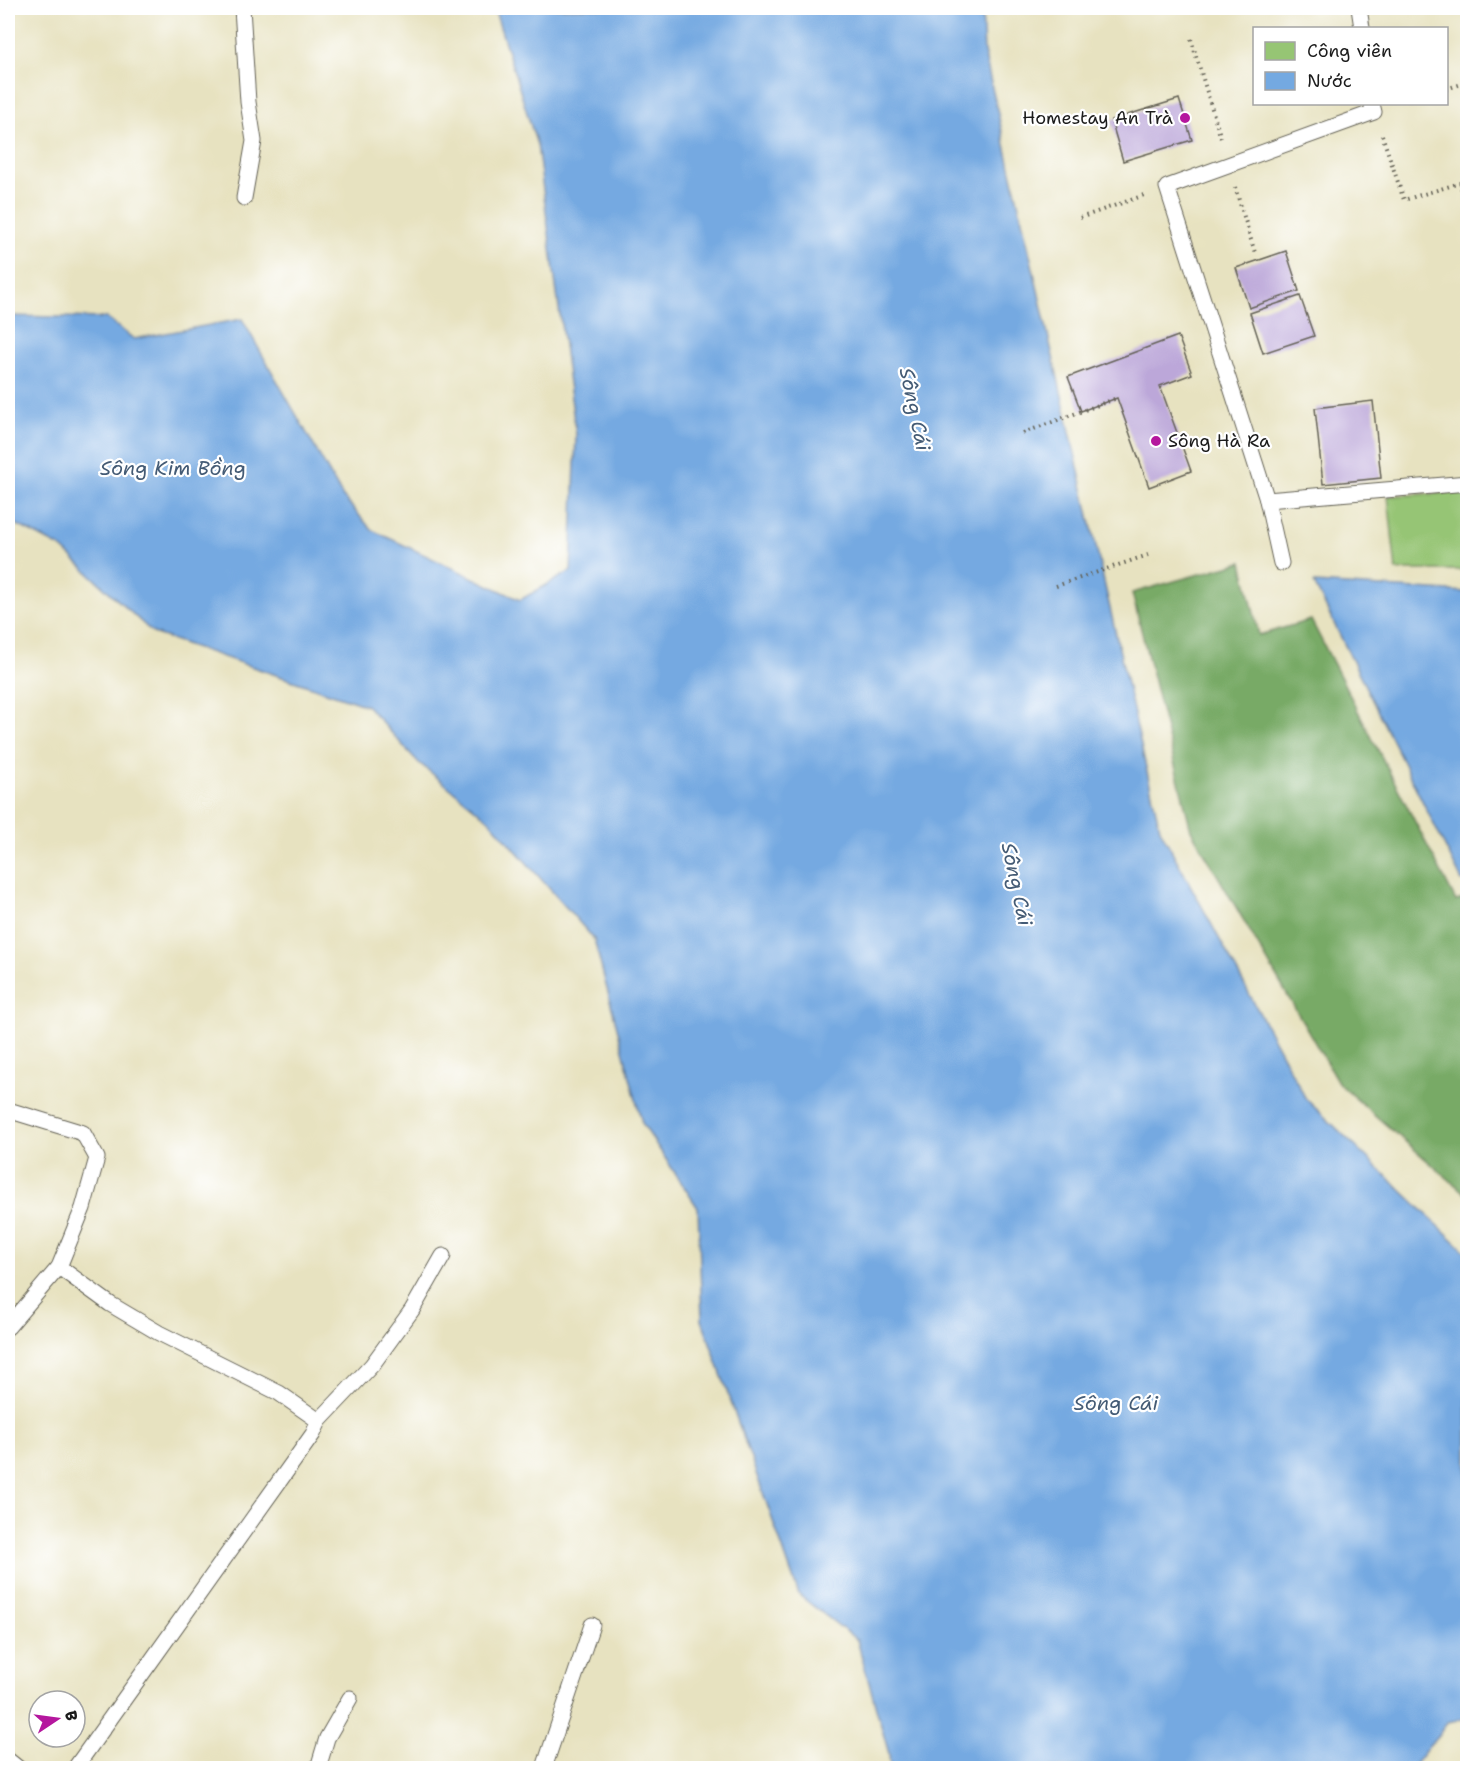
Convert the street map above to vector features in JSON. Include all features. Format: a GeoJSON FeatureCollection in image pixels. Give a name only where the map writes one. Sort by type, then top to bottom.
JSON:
{"type":"FeatureCollection","features":[{"type":"Feature","properties":{"kind":"lane"},"geometry":{"type":"LineString","coordinates":[[242,8],[248,102],[254,141],[244,198]]}},
{"type":"Feature","properties":{"kind":"lane"},"geometry":{"type":"LineString","coordinates":[[1359,8],[1362,27]]}},
{"type":"Feature","properties":{"kind":"lane"},"geometry":{"type":"LineString","coordinates":[[1281,563],[1268,500],[1167,187],[1373,108]]}},
{"type":"Feature","properties":{"kind":"lane"},"geometry":{"type":"LineString","coordinates":[[1268,500],[1467,483]]}},
{"type":"Feature","properties":{"kind":"lane"},"geometry":{"type":"LineString","coordinates":[[8,1110],[83,1133],[97,1158],[83,1208],[59,1267],[8,1327]]}},
{"type":"Feature","properties":{"kind":"lane"},"geometry":{"type":"LineString","coordinates":[[75,1768],[313,1434],[319,1421],[378,1356],[412,1310],[443,1256]]}},
{"type":"Feature","properties":{"kind":"lane"},"geometry":{"type":"LineString","coordinates":[[59,1267],[110,1304],[279,1393],[319,1421]]}},
{"type":"Feature","properties":{"kind":"lane"},"geometry":{"type":"LineString","coordinates":[[544,1768],[592,1625]]}},
{"type":"Feature","properties":{"kind":"lane"},"geometry":{"type":"LineString","coordinates":[[318,1768],[327,1738],[350,1698]]}},
{"type":"Feature","properties":{"kind":"lane"},"geometry":{"type":"LineString","coordinates":[[8,1760],[18,1768]]}},
{"type":"Feature","properties":{"kind":"path"},"geometry":{"type":"LineString","coordinates":[[1448,88],[1467,82]]}},
{"type":"Feature","properties":{"kind":"path"},"geometry":{"type":"LineString","coordinates":[[1373,108],[1404,200],[1460,183],[1467,216]]}},
{"type":"Feature","properties":{"kind":"path"},"geometry":{"type":"LineString","coordinates":[[1080,218],[1167,187]]}},
{"type":"Feature","properties":{"kind":"path"},"geometry":{"type":"LineString","coordinates":[[1023,433],[1117,398]]}},
{"type":"Feature","properties":{"kind":"path"},"geometry":{"type":"LineString","coordinates":[[1056,586],[1148,555]]}},
{"type":"Feature","properties":{"kind":"green space"},"geometry":{"type":"Polygon","coordinates":[[[1467,492],[1467,570],[1396,570],[1388,496],[1467,492]]]}},
{"type":"Feature","properties":{"kind":"green space"},"geometry":{"type":"Polygon","coordinates":[[[1242,562],[1259,635],[1311,620],[1456,901],[1467,898],[1467,1195],[1339,1084],[1191,830],[1132,593],[1242,562]]]}},
{"type":"Feature","properties":{"kind":"water","name":"Sông Cái"},"geometry":{"type":"Polygon","coordinates":[[[496,8],[982,8],[984,52],[1160,829],[1306,1099],[1467,1253],[1467,1718],[1448,1722],[1412,1768],[890,1768],[889,1754],[857,1640],[799,1595],[702,1320],[698,1208],[642,1123],[594,939],[488,819],[418,762],[367,706],[153,633],[62,548],[8,520],[8,316],[106,318],[134,339],[242,319],[343,497],[372,530],[520,600],[571,571],[576,435],[537,145],[495,11],[496,8]]]}},
{"type":"Feature","properties":{"kind":"water"},"geometry":{"type":"Polygon","coordinates":[[[1314,583],[1467,592],[1467,880],[1462,881],[1314,583]]]}},
{"type":"Feature","properties":{"kind":"building"},"geometry":{"type":"Polygon","coordinates":[[[1179,99],[1192,140],[1123,161],[1111,120],[1179,99]]]}},
{"type":"Feature","properties":{"kind":"building"},"geometry":{"type":"Polygon","coordinates":[[[1286,251],[1299,291],[1249,308],[1236,268],[1286,251]]]}},
{"type":"Feature","properties":{"kind":"building"},"geometry":{"type":"Polygon","coordinates":[[[1300,296],[1314,336],[1263,353],[1250,313],[1300,296]]]}},
{"type":"Feature","properties":{"kind":"building","name":"Sông Hà Ra"},"geometry":{"type":"Polygon","coordinates":[[[1178,336],[1192,374],[1160,386],[1191,471],[1149,487],[1117,398],[1081,411],[1068,377],[1178,336]]]}},
{"type":"Feature","properties":{"kind":"building"},"geometry":{"type":"Polygon","coordinates":[[[1373,401],[1381,478],[1323,484],[1315,408],[1373,401]]]}},
{"type":"Feature","properties":{"kind":"place","name":"Homestay An Trà"},"geometry":{"type":"Point","coordinates":[1185,118]}},
{"type":"Feature","properties":{"kind":"place","name":"Sông Hà Ra"},"geometry":{"type":"Point","coordinates":[1156,441]}},
{"type":"Feature","properties":{"kind":"water label","name":"Sông Kim Bồng"},"geometry":{"type":"Point","coordinates":[173,468]}}]}
